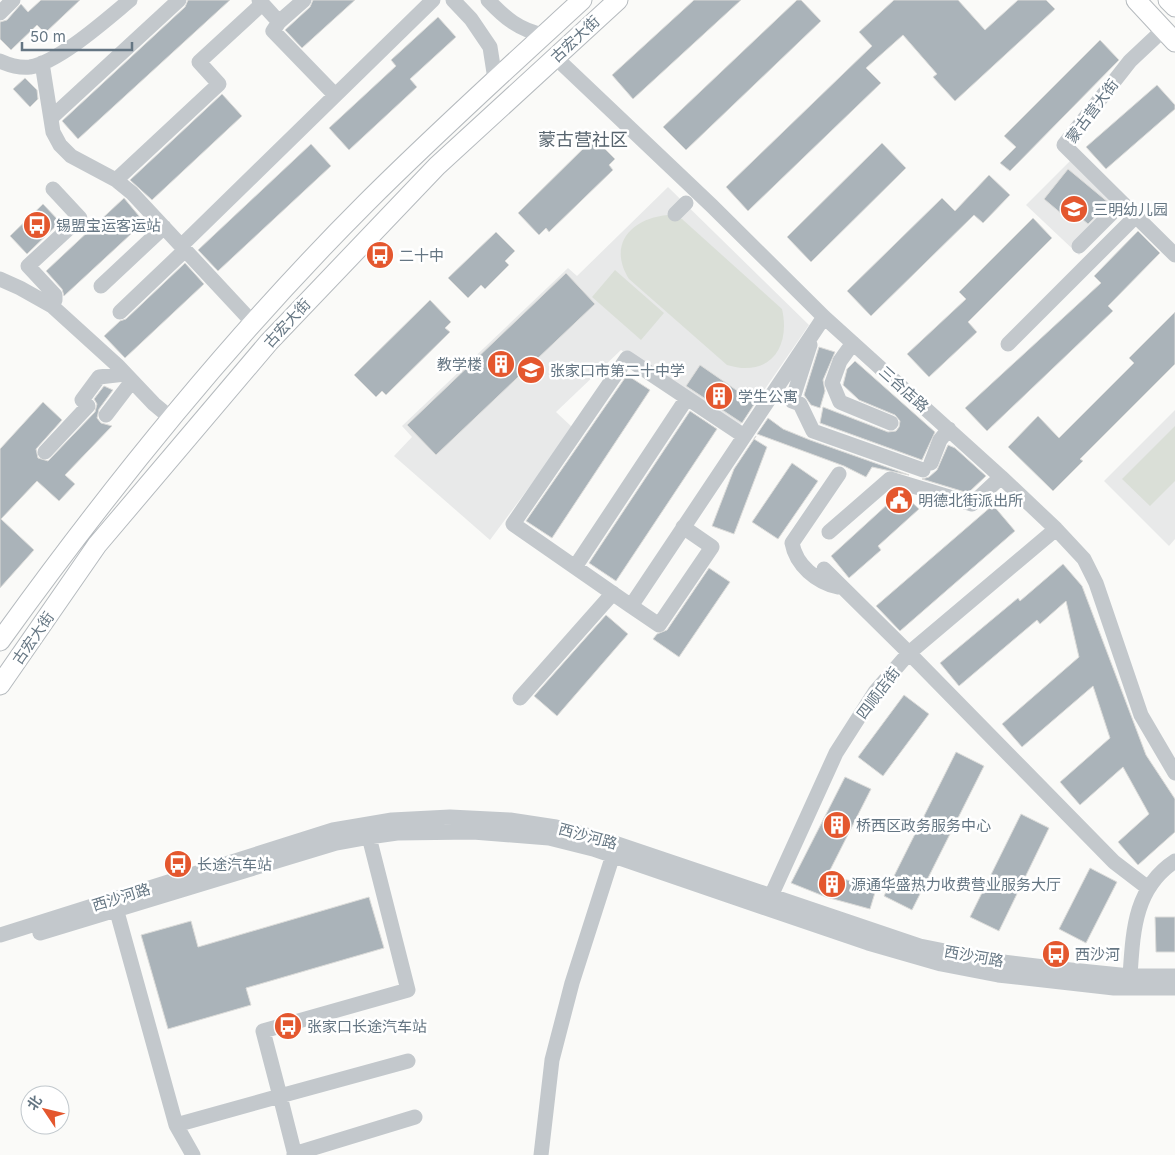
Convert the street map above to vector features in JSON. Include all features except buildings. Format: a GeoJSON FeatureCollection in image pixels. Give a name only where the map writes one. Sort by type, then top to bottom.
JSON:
{"type":"FeatureCollection","features":[{"type":"Feature","properties":{"kind":"main road","name":"古宏大街"},"geometry":{"type":"LineString","coordinates":[[0,641],[95,512],[254,324],[366,203],[495,79],[582,0]]}},
{"type":"Feature","properties":{"kind":"main road","name":"古宏大街"},"geometry":{"type":"LineString","coordinates":[[0,685],[97,545],[269,342],[437,166],[618,0]]}},
{"type":"Feature","properties":{"kind":"main road"},"geometry":{"type":"LineString","coordinates":[[1136,0],[1169,36]]}},
{"type":"Feature","properties":{"kind":"main road"},"geometry":{"type":"LineString","coordinates":[[1168,0],[1175,7]]}},
{"type":"Feature","properties":{"kind":"street"},"geometry":{"type":"LineString","coordinates":[[0,12],[13,0]]}},
{"type":"Feature","properties":{"kind":"street"},"geometry":{"type":"LineString","coordinates":[[0,61],[17,67],[31,67],[42,63],[64,52],[130,0]]}},
{"type":"Feature","properties":{"kind":"street"},"geometry":{"type":"LineString","coordinates":[[51,118],[179,0]]}},
{"type":"Feature","properties":{"kind":"street"},"geometry":{"type":"LineString","coordinates":[[304,0],[279,22],[273,31],[335,95]]}},
{"type":"Feature","properties":{"kind":"street"},"geometry":{"type":"LineString","coordinates":[[120,312],[335,95],[433,0]]}},
{"type":"Feature","properties":{"kind":"street"},"geometry":{"type":"LineString","coordinates":[[453,0],[471,19],[490,47],[495,79]]}},
{"type":"Feature","properties":{"kind":"street"},"geometry":{"type":"LineString","coordinates":[[488,0],[506,19],[519,28],[544,35]]}},
{"type":"Feature","properties":{"kind":"street"},"geometry":{"type":"LineString","coordinates":[[116,180],[219,84],[199,62],[260,2],[279,22]]}},
{"type":"Feature","properties":{"kind":"street","name":"蒙古营大街"},"geometry":{"type":"LineString","coordinates":[[1169,36],[1130,61],[1064,145],[1175,255]]}},
{"type":"Feature","properties":{"kind":"street","name":"三合店路"},"geometry":{"type":"LineString","coordinates":[[555,57],[676,183],[712,206],[824,317],[1001,477],[1056,529],[1084,559],[1096,583],[1141,715],[1175,773]]}},
{"type":"Feature","properties":{"kind":"street"},"geometry":{"type":"LineString","coordinates":[[42,63],[53,132],[60,145],[88,167],[116,180],[132,193],[254,324]]}},
{"type":"Feature","properties":{"kind":"street"},"geometry":{"type":"LineString","coordinates":[[52,306],[56,300],[55,295],[28,266],[80,218],[53,189]]}},
{"type":"Feature","properties":{"kind":"street"},"geometry":{"type":"LineString","coordinates":[[1079,246],[1122,202]]}},
{"type":"Feature","properties":{"kind":"street"},"geometry":{"type":"LineString","coordinates":[[675,214],[686,203]]}},
{"type":"Feature","properties":{"kind":"street"},"geometry":{"type":"LineString","coordinates":[[702,218],[712,206]]}},
{"type":"Feature","properties":{"kind":"street"},"geometry":{"type":"LineString","coordinates":[[1008,344],[1136,216]]}},
{"type":"Feature","properties":{"kind":"street"},"geometry":{"type":"LineString","coordinates":[[101,286],[164,227]]}},
{"type":"Feature","properties":{"kind":"street"},"geometry":{"type":"LineString","coordinates":[[0,279],[52,306],[172,420]]}},
{"type":"Feature","properties":{"kind":"street"},"geometry":{"type":"LineString","coordinates":[[631,606],[782,377],[824,317]]}},
{"type":"Feature","properties":{"kind":"street"},"geometry":{"type":"LineString","coordinates":[[853,343],[840,360],[832,383],[840,402],[891,423]]}},
{"type":"Feature","properties":{"kind":"street"},"geometry":{"type":"LineString","coordinates":[[810,345],[792,401],[800,404],[813,431],[927,466],[940,440],[949,429]]}},
{"type":"Feature","properties":{"kind":"street"},"geometry":{"type":"LineString","coordinates":[[683,527],[712,547],[660,625],[513,524],[627,358],[744,436]]}},
{"type":"Feature","properties":{"kind":"street"},"geometry":{"type":"LineString","coordinates":[[45,452],[88,406],[82,400],[100,377],[128,377]]}},
{"type":"Feature","properties":{"kind":"street"},"geometry":{"type":"LineString","coordinates":[[106,415],[128,377]]}},
{"type":"Feature","properties":{"kind":"street"},"geometry":{"type":"LineString","coordinates":[[782,377],[796,386]]}},
{"type":"Feature","properties":{"kind":"street"},"geometry":{"type":"LineString","coordinates":[[575,567],[687,398]]}},
{"type":"Feature","properties":{"kind":"street"},"geometry":{"type":"LineString","coordinates":[[839,474],[792,543],[794,552],[808,572],[827,585],[844,589]]}},
{"type":"Feature","properties":{"kind":"street"},"geometry":{"type":"LineString","coordinates":[[828,532],[890,479],[972,504],[1001,477]]}},
{"type":"Feature","properties":{"kind":"street","name":"四顺店街"},"geometry":{"type":"LineString","coordinates":[[768,903],[836,753],[875,692],[909,653],[1056,529]]}},
{"type":"Feature","properties":{"kind":"street"},"geometry":{"type":"LineString","coordinates":[[824,569],[1114,862],[1148,888]]}},
{"type":"Feature","properties":{"kind":"street"},"geometry":{"type":"LineString","coordinates":[[520,698],[613,594]]}},
{"type":"Feature","properties":{"kind":"street","name":"西沙河路"},"geometry":{"type":"LineString","coordinates":[[367,831],[392,820],[450,817],[510,820],[556,827],[609,841],[868,943],[950,966],[998,975],[1114,988],[1175,988]]}},
{"type":"Feature","properties":{"kind":"street","name":"西沙河路"},"geometry":{"type":"LineString","coordinates":[[0,946],[333,830],[397,833],[473,832],[549,838],[920,946],[995,961],[1130,976],[1175,976]]}},
{"type":"Feature","properties":{"kind":"street"},"geometry":{"type":"LineString","coordinates":[[367,831],[408,990],[263,1031],[295,1155],[415,1118]]}},
{"type":"Feature","properties":{"kind":"street"},"geometry":{"type":"LineString","coordinates":[[541,1155],[552,1060],[572,983],[613,856]]}},
{"type":"Feature","properties":{"kind":"street"},"geometry":{"type":"LineString","coordinates":[[1130,976],[1135,916],[1148,888],[1175,861]]}},
{"type":"Feature","properties":{"kind":"street"},"geometry":{"type":"LineString","coordinates":[[115,905],[176,1125],[193,1155]]}},
{"type":"Feature","properties":{"kind":"street","name":"西沙河路"},"geometry":{"type":"LineString","coordinates":[[0,935],[115,905]]}},
{"type":"Feature","properties":{"kind":"street"},"geometry":{"type":"LineString","coordinates":[[176,1125],[408,1061]]}},
{"type":"Feature","properties":{"kind":"shaded area","name":"三明幼儿园"},"geometry":{"type":"Polygon","coordinates":[[[1070,161],[1122,212],[1079,255],[1026,205],[1070,161]]]}},
{"type":"Feature","properties":{"kind":"shaded area","name":"张家口市第二十中学"},"geometry":{"type":"Polygon","coordinates":[[[668,187],[809,325],[738,428],[621,350],[556,412],[573,428],[490,540],[394,456],[412,437],[402,426],[568,268],[577,276],[668,187]]]}},
{"type":"Feature","properties":{"kind":"shaded area"},"geometry":{"type":"Polygon","coordinates":[[[668,215],[682,219],[782,309],[784,323],[780,347],[774,356],[765,363],[755,367],[742,368],[727,365],[629,279],[623,266],[621,255],[622,244],[627,235],[634,227],[644,221],[668,215]]]}},
{"type":"Feature","properties":{"kind":"shaded area"},"geometry":{"type":"Polygon","coordinates":[[[615,270],[664,313],[641,340],[592,297],[615,270]]]}},
{"type":"Feature","properties":{"kind":"shaded area"},"geometry":{"type":"Polygon","coordinates":[[[1175,410],[1175,539],[1169,546],[1104,481],[1175,410]]]}},
{"type":"Feature","properties":{"kind":"shaded area"},"geometry":{"type":"Polygon","coordinates":[[[1175,426],[1175,481],[1150,506],[1122,479],[1175,426]]]}},
{"type":"Feature","properties":{"kind":"place","name":"三明幼儿园"},"geometry":{"type":"Point","coordinates":[1074,209]}},
{"type":"Feature","properties":{"kind":"place","name":"锡盟宝运客运站"},"geometry":{"type":"Point","coordinates":[37,225]}},
{"type":"Feature","properties":{"kind":"place","name":"二十中"},"geometry":{"type":"Point","coordinates":[380,255]}},
{"type":"Feature","properties":{"kind":"place","name":"教学楼"},"geometry":{"type":"Point","coordinates":[501,364]}},
{"type":"Feature","properties":{"kind":"place","name":"张家口市第二十中学"},"geometry":{"type":"Point","coordinates":[531,370]}},
{"type":"Feature","properties":{"kind":"place","name":"学生公寓"},"geometry":{"type":"Point","coordinates":[719,396]}},
{"type":"Feature","properties":{"kind":"place","name":"明德北街派出所"},"geometry":{"type":"Point","coordinates":[899,500]}},
{"type":"Feature","properties":{"kind":"place","name":"桥西区政务服务中心"},"geometry":{"type":"Point","coordinates":[837,825]}},
{"type":"Feature","properties":{"kind":"place","name":"长途汽车站"},"geometry":{"type":"Point","coordinates":[178,864]}},
{"type":"Feature","properties":{"kind":"place","name":"源通华盛热力收费营业服务大厅"},"geometry":{"type":"Point","coordinates":[832,884]}},
{"type":"Feature","properties":{"kind":"place","name":"西沙河"},"geometry":{"type":"Point","coordinates":[1056,954]}},
{"type":"Feature","properties":{"kind":"place","name":"张家口长途汽车站"},"geometry":{"type":"Point","coordinates":[288,1026]}},
{"type":"Feature","properties":{"kind":"district","name":"蒙古营社区"},"geometry":{"type":"Point","coordinates":[583,139]}}]}
